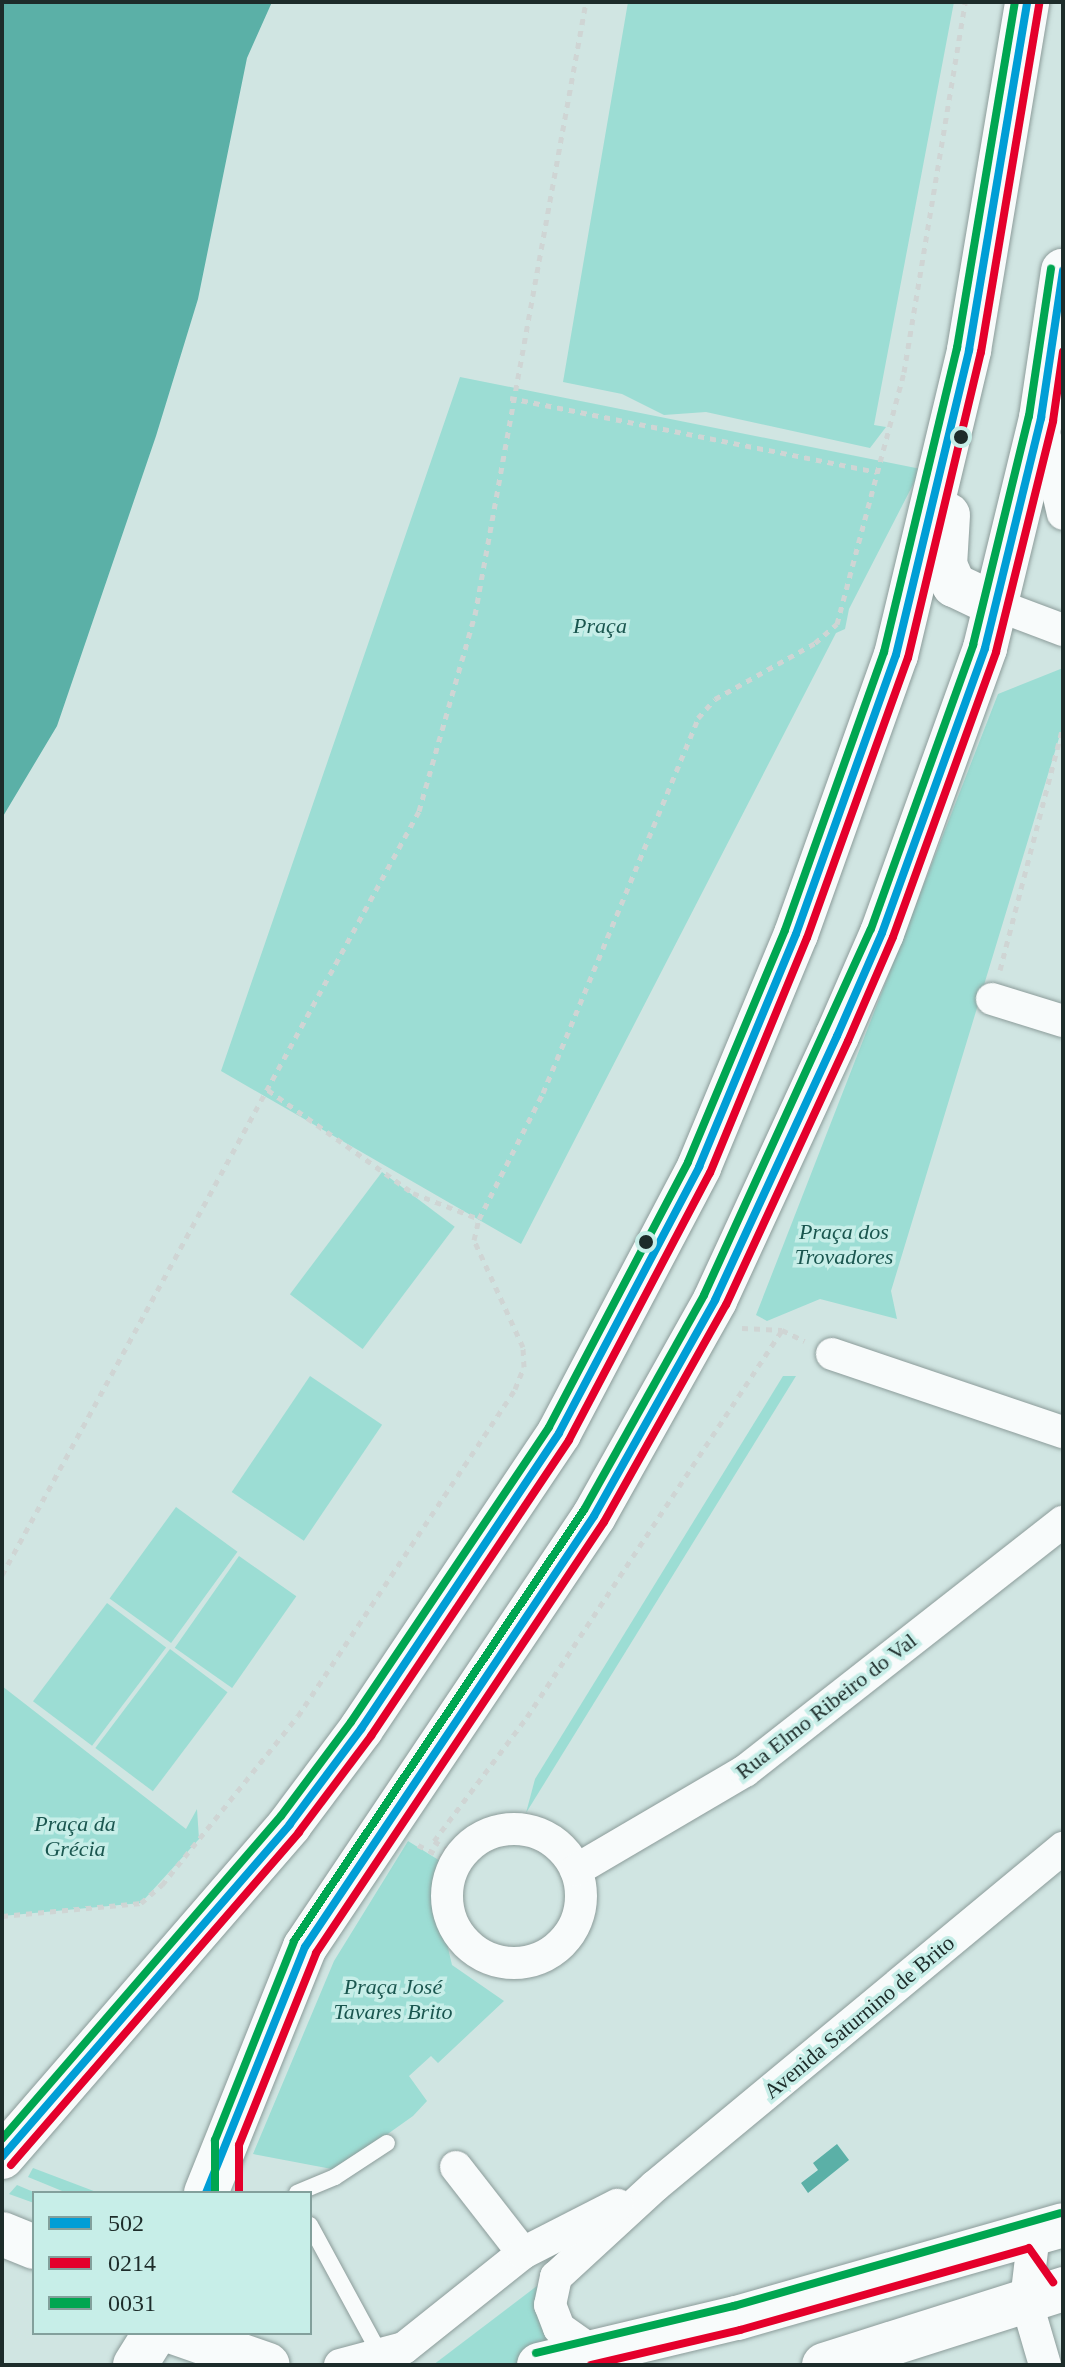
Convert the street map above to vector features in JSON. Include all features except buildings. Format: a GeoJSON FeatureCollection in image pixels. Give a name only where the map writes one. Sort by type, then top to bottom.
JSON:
{"type":"FeatureCollection","features":[{"type":"Feature","properties":{"kind":"main road"},"geometry":{"type":"LineString","coordinates":[[994,604],[954,585],[945,565],[969,350],[1027,2]]}},
{"type":"Feature","properties":{"kind":"main road"},"geometry":{"type":"LineString","coordinates":[[207,2191],[305,1947],[594,1516],[715,1300],[882,933],[985,648],[1041,418],[1063,271]]}},
{"type":"Feature","properties":{"kind":"main road"},"geometry":{"type":"LineString","coordinates":[[2,2157],[290,1824],[361,1729],[559,1433],[652,1263],[699,1167],[796,934],[896,655],[969,350]]}},
{"type":"Feature","properties":{"kind":"main road"},"geometry":{"type":"LineString","coordinates":[[227,2143],[227,2191]]}},
{"type":"Feature","properties":{"kind":"main road"},"geometry":{"type":"LineString","coordinates":[[539,2365],[596,2354],[1048,2230]]}},
{"type":"Feature","properties":{"kind":"main road"},"geometry":{"type":"LineString","coordinates":[[2,2234],[32,2246]]}},
{"type":"Feature","properties":{"kind":"main road"},"geometry":{"type":"LineString","coordinates":[[824,2365],[1044,2295]]}},
{"type":"Feature","properties":{"kind":"main road"},"geometry":{"type":"LineString","coordinates":[[135,2365],[154,2335]]}},
{"type":"Feature","properties":{"kind":"main road"},"geometry":{"type":"LineString","coordinates":[[182,2335],[268,2365]]}},
{"type":"Feature","properties":{"kind":"main road"},"geometry":{"type":"LineString","coordinates":[[263,2335],[288,2365]]}},
{"type":"Feature","properties":{"kind":"street"},"geometry":{"type":"LineString","coordinates":[[1041,418],[1063,514]]}},
{"type":"Feature","properties":{"kind":"street"},"geometry":{"type":"LineString","coordinates":[[994,604],[1063,630]]}},
{"type":"Feature","properties":{"kind":"street"},"geometry":{"type":"LineString","coordinates":[[992,999],[1063,1021]]}},
{"type":"Feature","properties":{"kind":"street"},"geometry":{"type":"LineString","coordinates":[[832,1354],[1063,1432]]}},
{"type":"Feature","properties":{"kind":"street","name":"Rua Elmo Ribeiro do Val"},"geometry":{"type":"LineString","coordinates":[[579,1856],[745,1771],[1063,1522]]}},
{"type":"Feature","properties":{"kind":"street"},"geometry":{"type":"LineString","coordinates":[[517,1829],[548,1837],[579,1856],[579,1915],[570,1935],[533,1961],[510,1964],[488,1958],[454,1927],[447,1906],[450,1874],[467,1846],[485,1834],[517,1829]]}},
{"type":"Feature","properties":{"kind":"street","name":"Avenida Saturnino de Brito"},"geometry":{"type":"LineString","coordinates":[[596,2354],[559,2328],[550,2305],[556,2277],[655,2186],[1063,1848]]}},
{"type":"Feature","properties":{"kind":"street"},"geometry":{"type":"LineString","coordinates":[[456,2167],[523,2253]]}},
{"type":"Feature","properties":{"kind":"street","name":"Avenida Saturnino de Brito"},"geometry":{"type":"LineString","coordinates":[[340,2365],[404,2348],[523,2253],[655,2186]]}},
{"type":"Feature","properties":{"kind":"street"},"geometry":{"type":"LineString","coordinates":[[1048,2230],[1063,2275]]}},
{"type":"Feature","properties":{"kind":"street"},"geometry":{"type":"LineString","coordinates":[[1045,2365],[1044,2295],[1048,2230]]}},
{"type":"Feature","properties":{"kind":"lane"},"geometry":{"type":"LineString","coordinates":[[302,2191],[335,2177],[387,2143]]}},
{"type":"Feature","properties":{"kind":"lane"},"geometry":{"type":"LineString","coordinates":[[312,2229],[381,2356]]}},
{"type":"Feature","properties":{"kind":"path"},"geometry":{"type":"LineString","coordinates":[[2,1575],[419,811],[475,615],[510,398],[586,2]]}},
{"type":"Feature","properties":{"kind":"path"},"geometry":{"type":"LineString","coordinates":[[2,1916],[141,1903],[162,1885],[298,1716],[515,1389],[524,1367],[523,1347],[474,1240],[479,1219],[543,1093],[698,718],[715,699],[815,643],[837,624],[917,302],[965,2]]}},
{"type":"Feature","properties":{"kind":"path"},"geometry":{"type":"LineString","coordinates":[[510,398],[877,472]]}},
{"type":"Feature","properties":{"kind":"path"},"geometry":{"type":"LineString","coordinates":[[992,999],[1063,727]]}},
{"type":"Feature","properties":{"kind":"path"},"geometry":{"type":"LineString","coordinates":[[268,1090],[413,1193],[479,1219]]}},
{"type":"Feature","properties":{"kind":"path"},"geometry":{"type":"LineString","coordinates":[[579,1856],[544,1826],[500,1819],[467,1833],[449,1851],[434,1841],[527,1717],[782,1330],[832,1354]]}},
{"type":"Feature","properties":{"kind":"green space"},"geometry":{"type":"Polygon","coordinates":[[[628,2],[954,2],[874,425],[886,427],[870,448],[706,412],[664,415],[622,394],[563,382],[628,2]]]}},
{"type":"Feature","properties":{"kind":"green space","name":"Praça"},"geometry":{"type":"Polygon","coordinates":[[[460,377],[921,469],[849,609],[845,629],[836,633],[521,1244],[221,1071],[460,377]]]}},
{"type":"Feature","properties":{"kind":"green space","name":"Praça dos Trovadores"},"geometry":{"type":"Polygon","coordinates":[[[1063,668],[1063,725],[891,1291],[897,1319],[820,1299],[767,1321],[756,1315],[998,694],[1063,668]]]}},
{"type":"Feature","properties":{"kind":"green space"},"geometry":{"type":"Polygon","coordinates":[[[382,1172],[455,1227],[363,1349],[290,1294],[382,1172]]]}},
{"type":"Feature","properties":{"kind":"green space"},"geometry":{"type":"Polygon","coordinates":[[[310,1376],[382,1425],[304,1541],[232,1492],[310,1376]]]}},
{"type":"Feature","properties":{"kind":"green space"},"geometry":{"type":"Polygon","coordinates":[[[783,1376],[796,1376],[526,1813],[535,1779],[783,1376]]]}},
{"type":"Feature","properties":{"kind":"green space"},"geometry":{"type":"Polygon","coordinates":[[[176,1507],[237,1552],[171,1643],[110,1598],[176,1507]]]}},
{"type":"Feature","properties":{"kind":"green space"},"geometry":{"type":"Polygon","coordinates":[[[239,1556],[296,1596],[232,1688],[175,1648],[239,1556]]]}},
{"type":"Feature","properties":{"kind":"green space"},"geometry":{"type":"Polygon","coordinates":[[[107,1603],[166,1648],[92,1746],[33,1701],[107,1603]]]}},
{"type":"Feature","properties":{"kind":"green space"},"geometry":{"type":"Polygon","coordinates":[[[170,1649],[228,1692],[153,1791],[95,1748],[170,1649]]]}},
{"type":"Feature","properties":{"kind":"green space","name":"Praça da Grécia"},"geometry":{"type":"Polygon","coordinates":[[[2,1686],[186,1829],[197,1809],[199,1839],[141,1903],[2,1916],[2,1686]]]}},
{"type":"Feature","properties":{"kind":"green space","name":"Praça José Tavares Brito"},"geometry":{"type":"Polygon","coordinates":[[[408,1841],[445,1864],[436,1897],[452,1965],[504,2001],[438,2063],[431,2056],[409,2076],[427,2101],[413,2116],[337,2170],[253,2154],[334,1961],[408,1841]]]}},
{"type":"Feature","properties":{"kind":"green space"},"geometry":{"type":"Polygon","coordinates":[[[33,2168],[94,2191],[62,2191],[28,2177],[33,2168]]]}},
{"type":"Feature","properties":{"kind":"green space"},"geometry":{"type":"Polygon","coordinates":[[[17,2185],[32,2191],[32,2202],[9,2194],[17,2185]]]}},
{"type":"Feature","properties":{"kind":"green space"},"geometry":{"type":"Polygon","coordinates":[[[550,2276],[584,2357],[519,2365],[433,2365],[550,2276]]]}},
{"type":"Feature","properties":{"kind":"water"},"geometry":{"type":"Polygon","coordinates":[[[2,2],[272,2],[247,58],[198,299],[156,436],[57,726],[2,818],[2,2]]]}},
{"type":"Feature","properties":{"kind":"water"},"geometry":{"type":"Polygon","coordinates":[[[837,2144],[849,2160],[808,2193],[801,2183],[818,2170],[813,2163],[837,2144]]]}},
{"type":"Feature","properties":{"kind":"transit line","name":"0031"},"geometry":{"type":"LineString","coordinates":[[2,2139],[281,1816],[351,1722],[549,1427],[688,1162],[785,930],[884,652],[957,348],[1015,2]]}},
{"type":"Feature","properties":{"kind":"transit line","name":"502"},"geometry":{"type":"LineString","coordinates":[[2,2157],[290,1824],[361,1729],[559,1433],[699,1167],[796,934],[896,655],[969,350],[1027,2]]}},
{"type":"Feature","properties":{"kind":"transit line","name":"0214"},"geometry":{"type":"LineString","coordinates":[[11,2165],[299,1832],[371,1736],[569,1440],[710,1173],[807,938],[908,658],[981,352],[1039,4]]}},
{"type":"Feature","properties":{"kind":"transit line","name":"0031"},"geometry":{"type":"LineString","coordinates":[[215,2191],[215,2140],[294,1941],[584,1510],[704,1295],[871,929],[973,645],[1029,416],[1051,269]]}},
{"type":"Feature","properties":{"kind":"transit line","name":"502"},"geometry":{"type":"LineString","coordinates":[[207,2191],[305,1947],[594,1516],[715,1300],[837,1036],[882,933],[985,648],[1041,418],[1063,271]]}},
{"type":"Feature","properties":{"kind":"transit line","name":"0214"},"geometry":{"type":"LineString","coordinates":[[239,2191],[239,2145],[316,1953],[604,1522],[726,1305],[848,1041],[893,937],[996,652],[1053,421],[1063,352]]}},
{"type":"Feature","properties":{"kind":"transit line","name":"0031"},"geometry":{"type":"LineString","coordinates":[[536,2353],[734,2306],[1060,2213]]}},
{"type":"Feature","properties":{"kind":"transit line","name":"0214"},"geometry":{"type":"LineString","coordinates":[[591,2365],[740,2330],[1029,2248],[1053,2282]]}}]}
